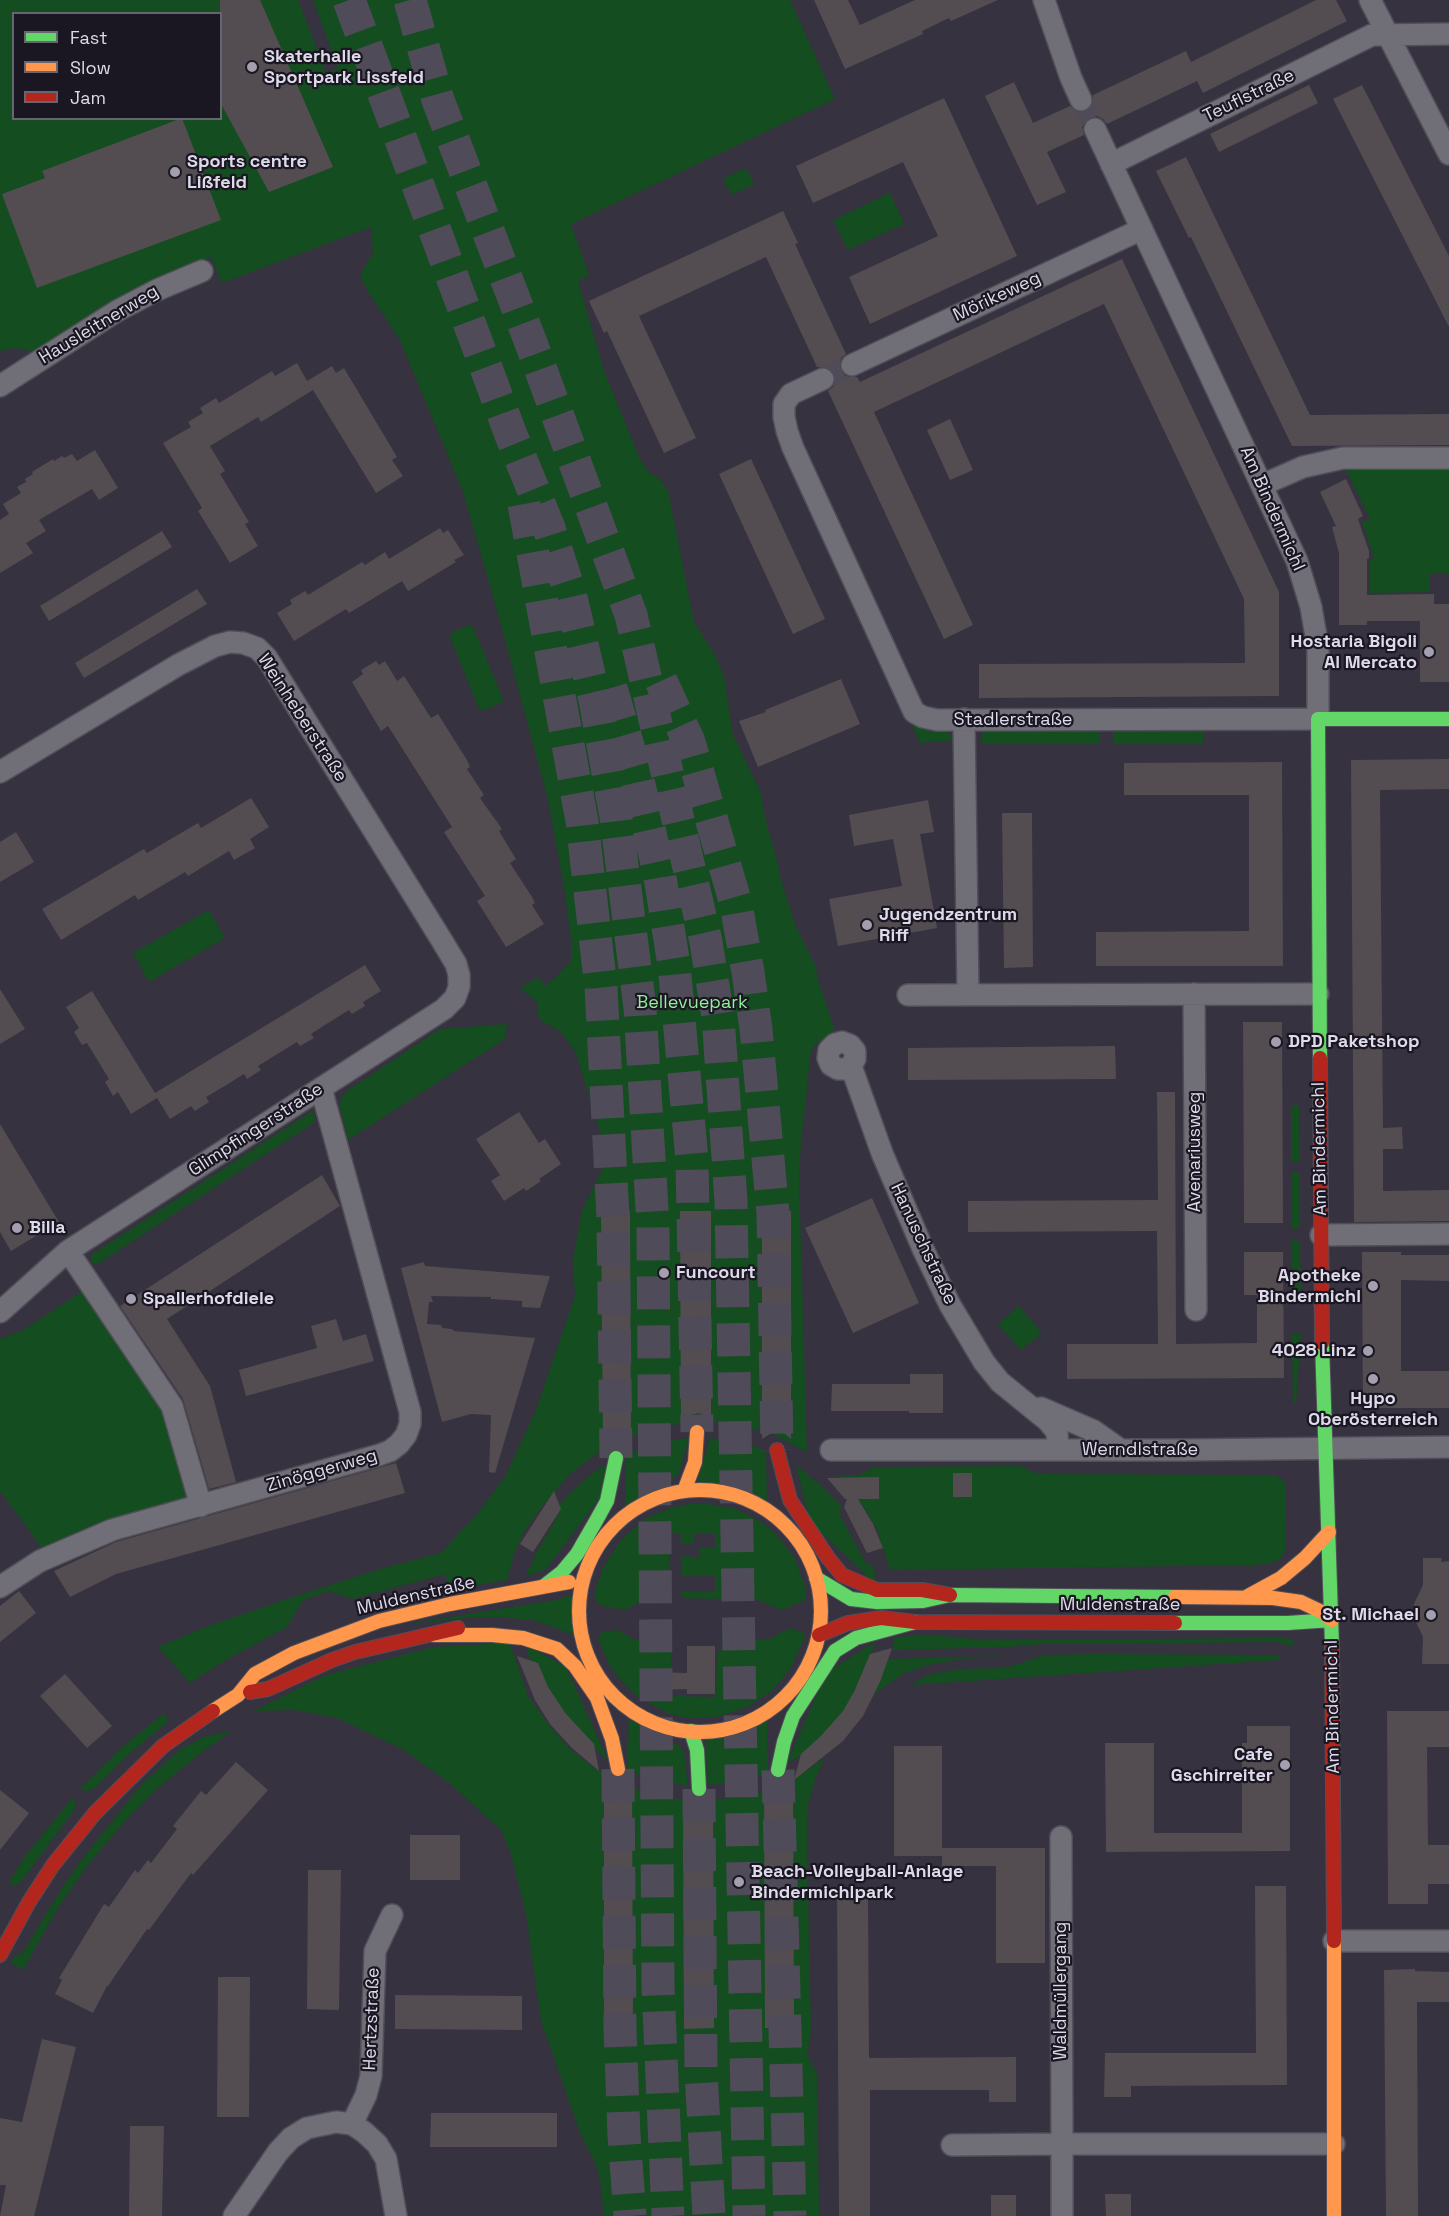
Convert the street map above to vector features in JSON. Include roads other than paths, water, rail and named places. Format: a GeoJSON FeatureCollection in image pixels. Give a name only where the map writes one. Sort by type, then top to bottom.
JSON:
{"type":"FeatureCollection","features":[{"type":"Feature","properties":{"kind":"main road","name":"Stadlerstraße"},"geometry":{"type":"LineString","coordinates":[[1318,719],[1449,719]]}},
{"type":"Feature","properties":{"kind":"main road","name":"Am Bindermichl"},"geometry":{"type":"LineString","coordinates":[[1318,719],[1321,1321],[1327,1448],[1334,1715],[1334,2216]]}},
{"type":"Feature","properties":{"kind":"main road"},"geometry":{"type":"LineString","coordinates":[[684,1491],[695,1462],[697,1432]]}},
{"type":"Feature","properties":{"kind":"main road"},"geometry":{"type":"LineString","coordinates":[[774,1516],[772,1489],[777,1450],[790,1500],[828,1558],[842,1575],[877,1590],[922,1590],[950,1595]]}},
{"type":"Feature","properties":{"kind":"main road"},"geometry":{"type":"LineString","coordinates":[[544,1586],[562,1572],[577,1554],[597,1521],[607,1500],[616,1458],[621,1480],[621,1520]]}},
{"type":"Feature","properties":{"kind":"main road"},"geometry":{"type":"LineString","coordinates":[[434,1635],[492,1635],[523,1638],[557,1649],[575,1666],[597,1698],[607,1722],[618,1769],[621,1721],[609,1691],[590,1662],[584,1645],[579,1612],[583,1580],[594,1553],[611,1530],[621,1520],[651,1501],[684,1491],[716,1491],[747,1500],[774,1516],[796,1537],[811,1563],[816,1578],[820,1597],[819,1635],[807,1668],[792,1689],[773,1707],[759,1717],[726,1729],[691,1731],[661,1725],[647,1719],[622,1703],[609,1691]]}},
{"type":"Feature","properties":{"kind":"main road","name":"Muldenstraße"},"geometry":{"type":"LineString","coordinates":[[1245,1597],[1281,1578],[1305,1558],[1329,1532]]}},
{"type":"Feature","properties":{"kind":"main road","name":"Muldenstraße"},"geometry":{"type":"LineString","coordinates":[[816,1578],[840,1594],[864,1600],[923,1601],[950,1595],[1245,1597],[1301,1602],[1322,1612],[1332,1620]]}},
{"type":"Feature","properties":{"kind":"main road","name":"Muldenstraße"},"geometry":{"type":"LineString","coordinates":[[0,1955],[29,1902],[53,1865],[95,1813],[163,1746],[196,1721],[238,1695],[255,1674],[310,1646],[358,1627],[402,1614],[583,1580]]}},
{"type":"Feature","properties":{"kind":"main road","name":"Muldenstraße"},"geometry":{"type":"LineString","coordinates":[[819,1635],[861,1619],[881,1618],[915,1622],[1288,1623],[1332,1620]]}},
{"type":"Feature","properties":{"kind":"main road"},"geometry":{"type":"LineString","coordinates":[[773,1707],[774,1749],[778,1770],[793,1716],[835,1651],[856,1638],[915,1622]]}},
{"type":"Feature","properties":{"kind":"main road","name":"Muldenstraße"},"geometry":{"type":"LineString","coordinates":[[238,1695],[268,1689],[355,1652],[434,1635],[467,1624],[492,1623],[536,1627]]}},
{"type":"Feature","properties":{"kind":"main road"},"geometry":{"type":"LineString","coordinates":[[564,1635],[584,1645]]}},
{"type":"Feature","properties":{"kind":"main road"},"geometry":{"type":"LineString","coordinates":[[691,1731],[697,1750],[699,1789]]}},
{"type":"Feature","properties":{"kind":"street"},"geometry":{"type":"LineString","coordinates":[[1044,0],[1081,100]]}},
{"type":"Feature","properties":{"kind":"street"},"geometry":{"type":"LineString","coordinates":[[1370,0],[1449,154]]}},
{"type":"Feature","properties":{"kind":"street","name":"Teuflstraße"},"geometry":{"type":"LineString","coordinates":[[1111,164],[1372,35],[1449,34]]}},
{"type":"Feature","properties":{"kind":"street","name":"Am Bindermichl"},"geometry":{"type":"LineString","coordinates":[[1095,129],[1297,561],[1311,607],[1318,648],[1318,719]]}},
{"type":"Feature","properties":{"kind":"street","name":"Mörikeweg"},"geometry":{"type":"LineString","coordinates":[[852,365],[1142,229]]}},
{"type":"Feature","properties":{"kind":"street","name":"Hausleitnerweg"},"geometry":{"type":"LineString","coordinates":[[0,386],[117,311],[157,290],[202,271]]}},
{"type":"Feature","properties":{"kind":"street","name":"Stadlerstraße"},"geometry":{"type":"LineString","coordinates":[[823,379],[791,394],[784,404],[784,417],[793,448],[914,712],[937,720],[1318,719]]}},
{"type":"Feature","properties":{"kind":"street"},"geometry":{"type":"LineString","coordinates":[[1262,485],[1303,467],[1344,458],[1449,458]]}},
{"type":"Feature","properties":{"kind":"street","name":"Weinheberstraße"},"geometry":{"type":"LineString","coordinates":[[0,772],[178,665],[215,646],[230,642],[243,642],[257,648],[267,658],[456,964],[459,987],[455,998],[444,1009]]}},
{"type":"Feature","properties":{"kind":"street"},"geometry":{"type":"LineString","coordinates":[[964,719],[968,995]]}},
{"type":"Feature","properties":{"kind":"street","name":"Avenariusweg"},"geometry":{"type":"LineString","coordinates":[[1194,994],[1196,1310]]}},
{"type":"Feature","properties":{"kind":"street"},"geometry":{"type":"LineString","coordinates":[[908,995],[1318,994]]}},
{"type":"Feature","properties":{"kind":"street","name":"Glimpfingerstraße"},"geometry":{"type":"LineString","coordinates":[[2,1306],[68,1251],[444,1009]]}},
{"type":"Feature","properties":{"kind":"street","name":"Hanuschstraße"},"geometry":{"type":"LineString","coordinates":[[851,1066],[900,1197],[950,1305],[984,1362],[1000,1382],[1026,1402],[1058,1432],[1058,1450]]}},
{"type":"Feature","properties":{"kind":"street","name":"Zinöggerweg"},"geometry":{"type":"LineString","coordinates":[[0,1587],[59,1551],[112,1530],[390,1451],[406,1435],[410,1424],[410,1412],[321,1088]]}},
{"type":"Feature","properties":{"kind":"street"},"geometry":{"type":"LineString","coordinates":[[1321,1235],[1449,1234]]}},
{"type":"Feature","properties":{"kind":"street"},"geometry":{"type":"LineString","coordinates":[[68,1251],[172,1407],[201,1506]]}},
{"type":"Feature","properties":{"kind":"street","name":"Hanuschstraße"},"geometry":{"type":"LineString","coordinates":[[1026,1402],[1094,1431],[1121,1450]]}},
{"type":"Feature","properties":{"kind":"street","name":"Werndlstraße"},"geometry":{"type":"LineString","coordinates":[[831,1450],[1449,1447]]}},
{"type":"Feature","properties":{"kind":"street","name":"Waldmüllergang"},"geometry":{"type":"LineString","coordinates":[[1061,1837],[1062,2216]]}},
{"type":"Feature","properties":{"kind":"street","name":"Hertzstraße"},"geometry":{"type":"LineString","coordinates":[[352,2124],[366,2095],[370,2076],[375,1951],[392,1915]]}},
{"type":"Feature","properties":{"kind":"street"},"geometry":{"type":"LineString","coordinates":[[1334,1941],[1449,1941]]}},
{"type":"Feature","properties":{"kind":"street"},"geometry":{"type":"LineString","coordinates":[[234,2216],[278,2152],[291,2138],[307,2128],[336,2122],[352,2124],[377,2144],[386,2159],[396,2216]]}},
{"type":"Feature","properties":{"kind":"street"},"geometry":{"type":"LineString","coordinates":[[952,2145],[1334,2144]]}},
{"type":"Feature","properties":{"kind":"tunnel"},"geometry":{"type":"LineString","coordinates":[[349,0],[511,435],[549,528],[570,593],[595,700],[616,817],[640,1008],[653,1225],[658,1987],[668,2216]]}},
{"type":"Feature","properties":{"kind":"tunnel"},"geometry":{"type":"LineString","coordinates":[[410,0],[438,100],[531,343],[631,615],[706,942],[718,1017],[731,1201],[749,2216]]}},
{"type":"Feature","properties":{"kind":"tunnel"},"geometry":{"type":"LineString","coordinates":[[1081,100],[1095,129]]}},
{"type":"Feature","properties":{"kind":"tunnel"},"geometry":{"type":"LineString","coordinates":[[823,379],[852,365]]}},
{"type":"Feature","properties":{"kind":"tunnel"},"geometry":{"type":"LineString","coordinates":[[524,504],[582,821],[601,988],[613,1217],[616,1458]]}},
{"type":"Feature","properties":{"kind":"tunnel"},"geometry":{"type":"LineString","coordinates":[[661,681],[689,742],[736,904],[748,972],[756,1029],[773,1213],[777,1450]]}},
{"type":"Feature","properties":{"kind":"tunnel"},"geometry":{"type":"LineString","coordinates":[[611,688],[638,780],[660,877],[674,965],[692,1160],[697,1432]]}},
{"type":"Feature","properties":{"kind":"tunnel"},"geometry":{"type":"LineString","coordinates":[[618,1769],[620,2029],[630,2216]]}},
{"type":"Feature","properties":{"kind":"tunnel"},"geometry":{"type":"LineString","coordinates":[[778,1770],[790,2216]]}},
{"type":"Feature","properties":{"kind":"tunnel"},"geometry":{"type":"LineString","coordinates":[[699,1789],[701,2072],[709,2216]]}},
{"type":"Feature","properties":{"kind":"place","name":"Skaterhalle Sportpark Lissfeld"},"geometry":{"type":"Point","coordinates":[252,67]}},
{"type":"Feature","properties":{"kind":"place","name":"Sports centre Lißfeld"},"geometry":{"type":"Point","coordinates":[175,172]}},
{"type":"Feature","properties":{"kind":"place","name":"Hostaria Bigoli Al Mercato"},"geometry":{"type":"Point","coordinates":[1429,652]}},
{"type":"Feature","properties":{"kind":"place","name":"Jugendzentrum Riff"},"geometry":{"type":"Point","coordinates":[867,925]}},
{"type":"Feature","properties":{"kind":"place","name":"DPD Paketshop"},"geometry":{"type":"Point","coordinates":[1276,1042]}},
{"type":"Feature","properties":{"kind":"place","name":"Billa"},"geometry":{"type":"Point","coordinates":[17,1228]}},
{"type":"Feature","properties":{"kind":"place","name":"Funcourt"},"geometry":{"type":"Point","coordinates":[664,1273]}},
{"type":"Feature","properties":{"kind":"place","name":"Apotheke Bindermichl"},"geometry":{"type":"Point","coordinates":[1373,1286]}},
{"type":"Feature","properties":{"kind":"place","name":"Spallerhofdiele"},"geometry":{"type":"Point","coordinates":[131,1299]}},
{"type":"Feature","properties":{"kind":"place","name":"4028 Linz"},"geometry":{"type":"Point","coordinates":[1368,1351]}},
{"type":"Feature","properties":{"kind":"place","name":"Hypo Oberösterreich"},"geometry":{"type":"Point","coordinates":[1373,1379]}},
{"type":"Feature","properties":{"kind":"place","name":"St. Michael"},"geometry":{"type":"Point","coordinates":[1431,1615]}},
{"type":"Feature","properties":{"kind":"place","name":"Cafe Gschirreiter"},"geometry":{"type":"Point","coordinates":[1285,1765]}},
{"type":"Feature","properties":{"kind":"place","name":"Beach-Volleyball-Anlage Bindermichlpark"},"geometry":{"type":"Point","coordinates":[739,1882]}},
{"type":"Feature","properties":{"kind":"park label","name":"Bellevuepark"},"geometry":{"type":"Point","coordinates":[692,1003]}}]}
